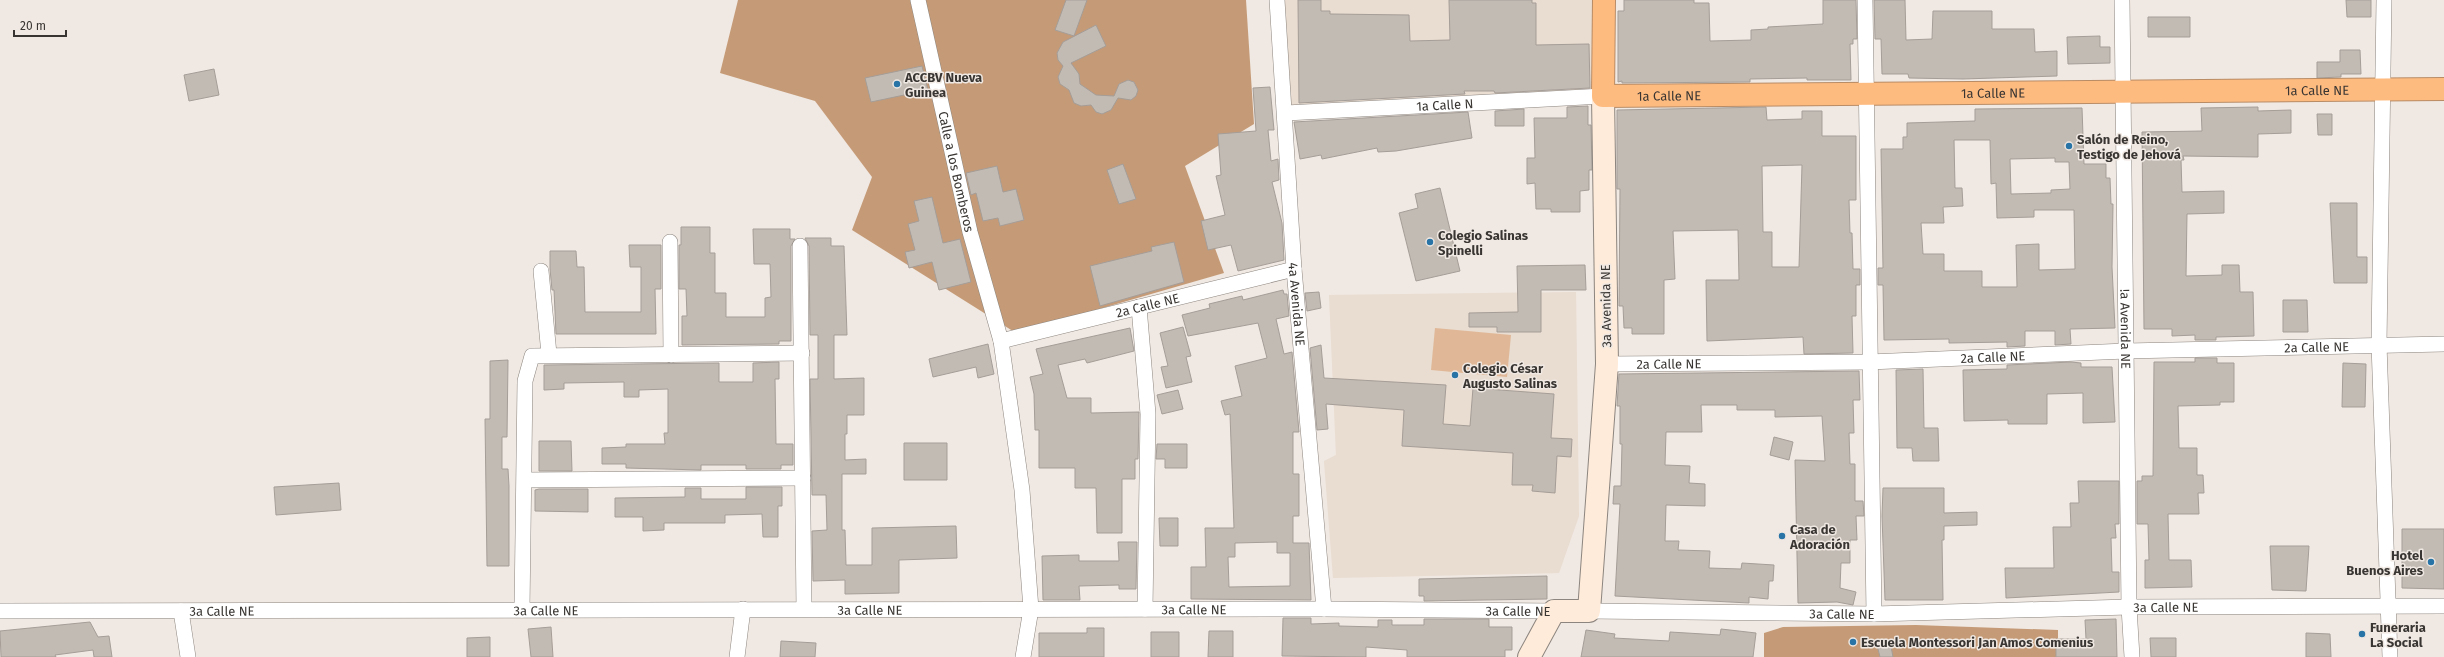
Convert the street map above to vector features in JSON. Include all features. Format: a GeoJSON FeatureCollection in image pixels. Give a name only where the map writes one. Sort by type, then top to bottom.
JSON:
{"type":"FeatureCollection","features":[{"type":"Feature","properties":{"kind":"highway","name":"3a Avenida NE"},"geometry":{"type":"LineString","coordinates":[[1603,96],[1604,0]]}},
{"type":"Feature","properties":{"kind":"highway","name":"1a Calle NE"},"geometry":{"type":"LineString","coordinates":[[1603,96],[2444,89]]}},
{"type":"Feature","properties":{"kind":"street","name":"Calle a los Bomberos"},"geometry":{"type":"LineString","coordinates":[[918,0],[970,232],[1001,341],[1022,490],[1031,609],[1023,657]]}},
{"type":"Feature","properties":{"kind":"street","name":"4a Avenida NE"},"geometry":{"type":"LineString","coordinates":[[1277,0],[1286,113],[1294,269],[1324,608]]}},
{"type":"Feature","properties":{"kind":"street"},"geometry":{"type":"LineString","coordinates":[[1865,0],[1869,362],[1874,614]]}},
{"type":"Feature","properties":{"kind":"street","name":"!a Avenida NE"},"geometry":{"type":"LineString","coordinates":[[2122,0],[2129,606],[2132,657]]}},
{"type":"Feature","properties":{"kind":"street"},"geometry":{"type":"LineString","coordinates":[[2384,0],[2379,344],[2387,606],[2390,657]]}},
{"type":"Feature","properties":{"kind":"street","name":"1a Calle N"},"geometry":{"type":"LineString","coordinates":[[1286,113],[1603,96]]}},
{"type":"Feature","properties":{"kind":"street","name":"3a Avenida NE"},"geometry":{"type":"LineString","coordinates":[[1589,611],[1607,364],[1603,96]]}},
{"type":"Feature","properties":{"kind":"street"},"geometry":{"type":"LineString","coordinates":[[670,242],[671,355]]}},
{"type":"Feature","properties":{"kind":"street"},"geometry":{"type":"LineString","coordinates":[[800,246],[804,609]]}},
{"type":"Feature","properties":{"kind":"street","name":"2a Calle NE"},"geometry":{"type":"LineString","coordinates":[[1001,341],[1294,269]]}},
{"type":"Feature","properties":{"kind":"street"},"geometry":{"type":"LineString","coordinates":[[541,271],[549,354]]}},
{"type":"Feature","properties":{"kind":"street"},"geometry":{"type":"LineString","coordinates":[[1139,307],[1148,414],[1145,609]]}},
{"type":"Feature","properties":{"kind":"street","name":"2a Calle NE"},"geometry":{"type":"LineString","coordinates":[[1607,364],[1869,362],[2126,351],[2379,344],[2444,344]]}},
{"type":"Feature","properties":{"kind":"street"},"geometry":{"type":"LineString","coordinates":[[522,610],[525,480],[525,381],[532,356],[549,354],[671,355],[802,353]]}},
{"type":"Feature","properties":{"kind":"street"},"geometry":{"type":"LineString","coordinates":[[525,480],[803,478]]}},
{"type":"Feature","properties":{"kind":"street","name":"3a Calle NE"},"geometry":{"type":"LineString","coordinates":[[0,611],[1324,608],[1874,614],[2129,606],[2444,606]]}},
{"type":"Feature","properties":{"kind":"street"},"geometry":{"type":"LineString","coordinates":[[737,657],[743,609]]}},
{"type":"Feature","properties":{"kind":"street"},"geometry":{"type":"LineString","coordinates":[[181,611],[188,657]]}},
{"type":"Feature","properties":{"kind":"street"},"geometry":{"type":"LineString","coordinates":[[1529,657],[1554,611]]}},
{"type":"Feature","properties":{"kind":"shaded area"},"geometry":{"type":"Polygon","coordinates":[[[738,0],[1246,0],[1254,124],[1185,166],[1224,273],[1016,333],[852,230],[872,177],[815,101],[720,73],[738,0]]]}},
{"type":"Feature","properties":{"kind":"shaded area"},"geometry":{"type":"Polygon","coordinates":[[[1281,0],[1602,0],[1603,96],[1288,111],[1281,0]]]}},
{"type":"Feature","properties":{"kind":"shaded area","name":"Colegio César Augusto Salinas"},"geometry":{"type":"Polygon","coordinates":[[[1576,292],[1579,516],[1559,573],[1333,578],[1324,461],[1336,455],[1329,295],[1576,292]]]}},
{"type":"Feature","properties":{"kind":"shaded area"},"geometry":{"type":"Polygon","coordinates":[[[1435,328],[1511,335],[1507,377],[1431,370],[1435,328]]]}},
{"type":"Feature","properties":{"kind":"shaded area"},"geometry":{"type":"Polygon","coordinates":[[[1916,625],[2058,630],[2058,657],[1764,657],[1764,633],[1783,627],[1916,625]]]}},
{"type":"Feature","properties":{"kind":"building"},"geometry":{"type":"Polygon","coordinates":[[[1066,0],[1087,0],[1074,36],[1055,30],[1066,0]]]}},
{"type":"Feature","properties":{"kind":"building"},"geometry":{"type":"Polygon","coordinates":[[[1298,0],[1321,0],[1321,11],[1330,11],[1330,14],[1409,15],[1410,41],[1450,40],[1449,0],[1532,0],[1532,3],[1536,3],[1536,45],[1589,44],[1590,88],[1495,93],[1494,91],[1464,91],[1465,94],[1299,103],[1298,0]]]}},
{"type":"Feature","properties":{"kind":"building"},"geometry":{"type":"Polygon","coordinates":[[[1624,0],[1694,0],[1694,3],[1709,3],[1710,41],[1751,40],[1751,30],[1768,29],[1768,27],[1823,24],[1823,0],[1856,0],[1857,39],[1853,39],[1853,44],[1850,44],[1851,80],[1807,80],[1807,78],[1750,79],[1750,82],[1618,82],[1618,11],[1624,11],[1624,0]]]}},
{"type":"Feature","properties":{"kind":"building"},"geometry":{"type":"Polygon","coordinates":[[[1874,0],[1905,0],[1906,40],[1932,39],[1933,11],[1992,11],[1992,29],[2034,29],[2035,52],[2057,51],[2057,76],[1963,79],[1909,78],[1908,74],[1882,74],[1881,39],[1875,39],[1874,0]]]}},
{"type":"Feature","properties":{"kind":"building"},"geometry":{"type":"Polygon","coordinates":[[[2346,0],[2371,0],[2371,17],[2347,17],[2346,0]]]}},
{"type":"Feature","properties":{"kind":"building"},"geometry":{"type":"Polygon","coordinates":[[[2148,17],[2190,17],[2190,37],[2148,37],[2148,17]]]}},
{"type":"Feature","properties":{"kind":"building"},"geometry":{"type":"Polygon","coordinates":[[[1096,25],[1106,46],[1071,63],[1079,74],[1080,84],[1096,95],[1114,96],[1119,84],[1128,80],[1134,82],[1138,90],[1136,96],[1131,100],[1118,98],[1111,110],[1102,114],[1096,112],[1091,105],[1081,106],[1074,103],[1069,90],[1060,84],[1058,77],[1063,66],[1058,60],[1057,53],[1063,42],[1096,25]]]}},
{"type":"Feature","properties":{"kind":"building"},"geometry":{"type":"Polygon","coordinates":[[[2100,36],[2100,47],[2110,47],[2110,63],[2068,64],[2067,37],[2100,36]]]}},
{"type":"Feature","properties":{"kind":"building"},"geometry":{"type":"Polygon","coordinates":[[[2340,50],[2360,50],[2361,74],[2341,74],[2341,77],[2317,78],[2317,62],[2340,62],[2340,50]]]}},
{"type":"Feature","properties":{"kind":"building","name":"ACCBV Nueva Guinea"},"geometry":{"type":"Polygon","coordinates":[[[922,66],[928,90],[871,102],[865,78],[922,66]]]}},
{"type":"Feature","properties":{"kind":"building"},"geometry":{"type":"Polygon","coordinates":[[[214,69],[219,95],[189,101],[184,75],[214,69]]]}},
{"type":"Feature","properties":{"kind":"building"},"geometry":{"type":"Polygon","coordinates":[[[1270,87],[1274,130],[1268,130],[1271,161],[1278,159],[1279,180],[1272,182],[1282,223],[1284,260],[1238,271],[1231,245],[1208,250],[1201,221],[1225,215],[1216,176],[1221,175],[1218,134],[1256,131],[1253,88],[1270,87]]]}},
{"type":"Feature","properties":{"kind":"building"},"geometry":{"type":"Polygon","coordinates":[[[1588,106],[1588,125],[1591,125],[1592,170],[1589,170],[1589,190],[1580,191],[1580,212],[1551,212],[1551,209],[1536,209],[1535,183],[1527,184],[1527,158],[1535,158],[1534,118],[1567,118],[1567,107],[1588,106]]]}},
{"type":"Feature","properties":{"kind":"building"},"geometry":{"type":"Polygon","coordinates":[[[1766,107],[1767,120],[1802,119],[1802,111],[1822,111],[1822,136],[1856,136],[1856,200],[1849,200],[1853,269],[1860,269],[1860,285],[1856,285],[1856,316],[1852,316],[1853,353],[1804,354],[1803,337],[1707,341],[1706,280],[1739,280],[1738,230],[1673,231],[1675,279],[1664,280],[1664,334],[1632,334],[1632,328],[1624,328],[1623,306],[1619,306],[1620,189],[1617,189],[1617,110],[1766,107]],[[1802,165],[1762,166],[1763,232],[1772,232],[1772,267],[1799,267],[1802,165]]]}},
{"type":"Feature","properties":{"kind":"building"},"geometry":{"type":"Polygon","coordinates":[[[2258,107],[2258,111],[2291,110],[2291,133],[2258,134],[2258,157],[2183,156],[2184,160],[2181,160],[2182,192],[2224,191],[2224,213],[2187,214],[2186,276],[2222,275],[2222,265],[2239,265],[2240,292],[2253,292],[2254,336],[2216,337],[2216,340],[2195,340],[2195,335],[2172,336],[2172,329],[2144,329],[2142,132],[2202,131],[2201,108],[2258,107]]]}},
{"type":"Feature","properties":{"kind":"building"},"geometry":{"type":"Polygon","coordinates":[[[2082,108],[2084,164],[2106,164],[2106,178],[2110,178],[2111,204],[2113,204],[2112,267],[2115,328],[2070,329],[2071,344],[2055,345],[2055,331],[2025,331],[2025,346],[2007,347],[2007,342],[1949,343],[1949,339],[1884,340],[1883,285],[1878,285],[1878,268],[1883,268],[1881,149],[1903,149],[1903,137],[1907,137],[1907,123],[1975,121],[1975,109],[2082,108]],[[1954,140],[1955,188],[1962,188],[1963,206],[1943,207],[1944,223],[1921,223],[1923,254],[1944,254],[1944,271],[1982,271],[1982,287],[2017,287],[2016,245],[2039,244],[2039,270],[2075,269],[2074,210],[2034,210],[2034,217],[1997,218],[1996,183],[1991,184],[1990,140],[1954,140]],[[2055,158],[2010,159],[2011,194],[2051,193],[2051,190],[2070,189],[2069,162],[2055,162],[2055,158]]]}},
{"type":"Feature","properties":{"kind":"building"},"geometry":{"type":"Polygon","coordinates":[[[1524,109],[1524,126],[1495,126],[1495,111],[1524,109]]]}},
{"type":"Feature","properties":{"kind":"building"},"geometry":{"type":"Polygon","coordinates":[[[1468,112],[1472,138],[1396,151],[1378,152],[1377,148],[1322,159],[1321,155],[1300,159],[1294,122],[1468,112]]]}},
{"type":"Feature","properties":{"kind":"building"},"geometry":{"type":"Polygon","coordinates":[[[2317,114],[2332,114],[2332,135],[2318,135],[2317,114]]]}},
{"type":"Feature","properties":{"kind":"building"},"geometry":{"type":"Polygon","coordinates":[[[1123,164],[1136,199],[1119,204],[1107,170],[1123,164]]]}},
{"type":"Feature","properties":{"kind":"building"},"geometry":{"type":"Polygon","coordinates":[[[997,166],[1003,192],[1016,189],[1024,220],[1000,226],[998,218],[983,221],[976,193],[971,195],[966,173],[997,166]]]}},
{"type":"Feature","properties":{"kind":"building","name":"Colegio Salinas Spinelli"},"geometry":{"type":"Polygon","coordinates":[[[1440,188],[1460,271],[1416,281],[1399,213],[1418,208],[1415,194],[1440,188]]]}},
{"type":"Feature","properties":{"kind":"building"},"geometry":{"type":"Polygon","coordinates":[[[932,197],[943,243],[960,239],[971,282],[939,290],[932,262],[909,268],[905,252],[915,250],[908,224],[919,221],[914,201],[932,197]]]}},
{"type":"Feature","properties":{"kind":"building"},"geometry":{"type":"Polygon","coordinates":[[[2330,203],[2357,203],[2357,257],[2367,257],[2367,283],[2334,283],[2330,203]]]}},
{"type":"Feature","properties":{"kind":"building"},"geometry":{"type":"Polygon","coordinates":[[[681,227],[710,227],[710,253],[715,253],[715,293],[726,293],[726,317],[765,317],[765,298],[771,297],[770,264],[754,264],[753,229],[790,229],[790,239],[795,239],[791,246],[791,341],[779,341],[779,344],[682,345],[682,316],[687,316],[686,289],[679,289],[679,245],[681,245],[681,227]]]}},
{"type":"Feature","properties":{"kind":"building"},"geometry":{"type":"Polygon","coordinates":[[[805,238],[831,238],[831,246],[844,246],[847,335],[834,335],[834,379],[864,378],[864,415],[847,415],[847,434],[845,434],[845,460],[866,459],[866,474],[842,474],[842,530],[845,530],[846,565],[872,565],[872,528],[956,526],[957,558],[899,560],[899,593],[845,594],[845,580],[813,581],[812,531],[827,530],[826,495],[812,495],[810,379],[818,379],[818,335],[810,335],[809,246],[805,238]]]}},
{"type":"Feature","properties":{"kind":"building"},"geometry":{"type":"Polygon","coordinates":[[[1174,242],[1184,282],[1100,306],[1090,266],[1152,251],[1151,247],[1174,242]]]}},
{"type":"Feature","properties":{"kind":"building"},"geometry":{"type":"Polygon","coordinates":[[[629,245],[661,245],[661,289],[655,289],[656,334],[556,334],[554,290],[552,290],[550,269],[550,251],[576,251],[577,267],[584,267],[585,312],[641,312],[641,267],[630,267],[629,245]]]}},
{"type":"Feature","properties":{"kind":"building"},"geometry":{"type":"Polygon","coordinates":[[[1585,265],[1586,290],[1541,290],[1541,332],[1497,332],[1497,327],[1469,327],[1469,313],[1518,312],[1517,266],[1585,265]]]}},
{"type":"Feature","properties":{"kind":"building"},"geometry":{"type":"Polygon","coordinates":[[[1283,290],[1284,294],[1287,294],[1289,316],[1276,319],[1284,354],[1292,352],[1299,432],[1293,432],[1293,474],[1299,474],[1299,516],[1293,516],[1293,543],[1309,543],[1311,600],[1191,599],[1191,567],[1206,567],[1205,528],[1234,528],[1230,414],[1225,415],[1221,401],[1242,396],[1235,366],[1267,358],[1258,323],[1188,336],[1182,315],[1210,308],[1209,304],[1242,296],[1243,300],[1283,290]],[[1277,542],[1235,543],[1235,557],[1228,557],[1229,587],[1290,586],[1290,553],[1277,553],[1277,542]]]}},
{"type":"Feature","properties":{"kind":"building"},"geometry":{"type":"Polygon","coordinates":[[[1319,292],[1321,308],[1307,311],[1305,293],[1319,292]]]}},
{"type":"Feature","properties":{"kind":"building"},"geometry":{"type":"Polygon","coordinates":[[[2283,300],[2307,300],[2308,332],[2283,332],[2283,300]]]}},
{"type":"Feature","properties":{"kind":"building"},"geometry":{"type":"Polygon","coordinates":[[[1183,327],[1191,356],[1186,357],[1192,382],[1166,388],[1161,367],[1168,366],[1160,333],[1183,327]]]}},
{"type":"Feature","properties":{"kind":"building"},"geometry":{"type":"Polygon","coordinates":[[[1130,328],[1134,351],[1087,363],[1085,359],[1058,365],[1067,398],[1091,398],[1091,413],[1139,412],[1138,459],[1135,459],[1135,479],[1122,479],[1122,533],[1097,533],[1096,488],[1075,488],[1075,468],[1039,468],[1039,430],[1035,430],[1034,394],[1030,377],[1043,374],[1036,349],[1130,328]]]}},
{"type":"Feature","properties":{"kind":"building"},"geometry":{"type":"Polygon","coordinates":[[[988,344],[994,374],[978,378],[976,367],[933,377],[929,359],[988,344]]]}},
{"type":"Feature","properties":{"kind":"building"},"geometry":{"type":"Polygon","coordinates":[[[1321,345],[1324,378],[1446,385],[1443,424],[1470,426],[1473,388],[1554,394],[1551,438],[1572,439],[1571,457],[1557,456],[1555,493],[1532,491],[1533,485],[1512,485],[1513,453],[1402,446],[1404,410],[1326,404],[1328,429],[1317,430],[1310,348],[1321,345]]]}},
{"type":"Feature","properties":{"kind":"building"},"geometry":{"type":"Polygon","coordinates":[[[2195,358],[2217,358],[2217,363],[2234,363],[2234,402],[2220,402],[2220,405],[2178,406],[2179,448],[2197,448],[2197,475],[2203,475],[2204,493],[2198,493],[2199,514],[2168,514],[2169,560],[2191,560],[2192,587],[2145,588],[2145,560],[2149,560],[2148,524],[2137,524],[2137,481],[2142,481],[2142,476],[2153,476],[2154,362],[2195,362],[2195,358]]]}},
{"type":"Feature","properties":{"kind":"building"},"geometry":{"type":"Polygon","coordinates":[[[508,360],[507,437],[502,437],[502,469],[508,469],[509,566],[487,566],[485,419],[490,419],[490,361],[508,360]]]}},
{"type":"Feature","properties":{"kind":"building"},"geometry":{"type":"Polygon","coordinates":[[[779,362],[779,379],[775,379],[776,444],[793,444],[793,465],[781,465],[781,469],[746,469],[746,465],[701,465],[701,470],[626,468],[626,464],[602,464],[602,448],[626,447],[626,444],[665,444],[664,433],[668,433],[668,389],[639,390],[639,397],[624,397],[624,382],[564,383],[564,389],[544,390],[544,365],[719,363],[719,382],[753,382],[753,363],[779,362]]]}},
{"type":"Feature","properties":{"kind":"building"},"geometry":{"type":"Polygon","coordinates":[[[2071,362],[2081,363],[2081,367],[2112,367],[2115,422],[2083,423],[2083,393],[2047,394],[2047,424],[2008,424],[2008,420],[1964,421],[1963,370],[2007,369],[2007,365],[2071,362]]]}},
{"type":"Feature","properties":{"kind":"building"},"geometry":{"type":"Polygon","coordinates":[[[2343,363],[2366,364],[2365,407],[2342,407],[2343,363]]]}},
{"type":"Feature","properties":{"kind":"building"},"geometry":{"type":"Polygon","coordinates":[[[1923,369],[1924,428],[1938,428],[1939,461],[1913,461],[1912,448],[1897,448],[1896,370],[1923,369]]]}},
{"type":"Feature","properties":{"kind":"building"},"geometry":{"type":"Polygon","coordinates":[[[1859,371],[1860,400],[1853,400],[1854,433],[1849,433],[1850,464],[1855,464],[1855,501],[1863,501],[1864,516],[1856,516],[1857,540],[1850,540],[1850,563],[1841,563],[1840,588],[1856,592],[1853,605],[1837,602],[1798,603],[1795,460],[1825,461],[1822,416],[1775,417],[1775,410],[1737,410],[1737,405],[1701,405],[1702,432],[1666,432],[1665,465],[1690,466],[1689,483],[1705,484],[1705,506],[1666,505],[1665,541],[1679,541],[1678,550],[1710,551],[1709,568],[1741,569],[1742,563],[1774,565],[1773,581],[1769,581],[1768,599],[1749,597],[1749,603],[1615,596],[1620,504],[1613,504],[1614,486],[1621,486],[1622,444],[1620,444],[1620,406],[1617,406],[1619,374],[1859,371]]]}},
{"type":"Feature","properties":{"kind":"building"},"geometry":{"type":"Polygon","coordinates":[[[1178,390],[1183,409],[1162,414],[1157,395],[1178,390]]]}},
{"type":"Feature","properties":{"kind":"building"},"geometry":{"type":"Polygon","coordinates":[[[1774,437],[1793,442],[1789,460],[1770,455],[1774,437]]]}},
{"type":"Feature","properties":{"kind":"building"},"geometry":{"type":"Polygon","coordinates":[[[539,441],[571,441],[572,471],[539,471],[539,441]]]}},
{"type":"Feature","properties":{"kind":"building"},"geometry":{"type":"Polygon","coordinates":[[[904,443],[947,443],[947,480],[904,480],[904,443]]]}},
{"type":"Feature","properties":{"kind":"building"},"geometry":{"type":"Polygon","coordinates":[[[1157,444],[1187,444],[1187,468],[1165,468],[1165,459],[1156,459],[1157,444]]]}},
{"type":"Feature","properties":{"kind":"building"},"geometry":{"type":"Polygon","coordinates":[[[2078,481],[2119,481],[2119,524],[2115,524],[2116,538],[2111,538],[2112,572],[2119,572],[2119,592],[2006,598],[2005,568],[2054,568],[2053,527],[2071,527],[2070,503],[2079,503],[2078,481]]]}},
{"type":"Feature","properties":{"kind":"building"},"geometry":{"type":"Polygon","coordinates":[[[339,483],[341,510],[276,515],[274,487],[339,483]]]}},
{"type":"Feature","properties":{"kind":"building"},"geometry":{"type":"Polygon","coordinates":[[[746,487],[782,487],[782,506],[778,506],[778,537],[763,537],[762,514],[725,515],[725,523],[664,523],[664,530],[643,531],[643,517],[615,517],[615,498],[685,497],[685,488],[701,488],[701,499],[746,499],[746,487]]]}},
{"type":"Feature","properties":{"kind":"building"},"geometry":{"type":"Polygon","coordinates":[[[1883,488],[1944,488],[1944,513],[1977,512],[1977,525],[1944,526],[1944,540],[1942,540],[1943,600],[1885,600],[1882,516],[1883,488]]]}},
{"type":"Feature","properties":{"kind":"building"},"geometry":{"type":"Polygon","coordinates":[[[588,489],[588,512],[535,511],[535,490],[588,489]]]}},
{"type":"Feature","properties":{"kind":"building"},"geometry":{"type":"Polygon","coordinates":[[[1159,518],[1178,518],[1178,546],[1160,546],[1159,518]]]}},
{"type":"Feature","properties":{"kind":"building"},"geometry":{"type":"Polygon","coordinates":[[[2402,529],[2444,529],[2444,589],[2402,588],[2402,529]]]}},
{"type":"Feature","properties":{"kind":"building"},"geometry":{"type":"Polygon","coordinates":[[[1118,542],[1137,542],[1136,589],[1119,589],[1119,585],[1079,586],[1080,600],[1043,600],[1042,556],[1079,555],[1079,561],[1119,561],[1118,542]]]}},
{"type":"Feature","properties":{"kind":"building"},"geometry":{"type":"Polygon","coordinates":[[[2270,546],[2309,546],[2306,591],[2272,590],[2270,546]]]}},
{"type":"Feature","properties":{"kind":"building"},"geometry":{"type":"Polygon","coordinates":[[[1547,576],[1547,599],[1424,601],[1424,596],[1419,596],[1419,579],[1547,576]]]}},
{"type":"Feature","properties":{"kind":"building"},"geometry":{"type":"Polygon","coordinates":[[[1283,618],[1311,618],[1311,624],[1339,623],[1339,626],[1378,627],[1378,620],[1392,620],[1392,625],[1424,625],[1424,619],[1489,619],[1489,627],[1512,627],[1512,650],[1505,650],[1505,657],[1407,657],[1407,650],[1366,647],[1366,657],[1282,656],[1283,618]]]}},
{"type":"Feature","properties":{"kind":"building"},"geometry":{"type":"Polygon","coordinates":[[[2116,619],[2117,657],[2056,657],[2056,639],[2086,639],[2085,620],[2116,619]]]}},
{"type":"Feature","properties":{"kind":"building"},"geometry":{"type":"Polygon","coordinates":[[[90,622],[98,637],[109,636],[112,657],[94,657],[93,650],[55,655],[56,657],[1,657],[0,631],[90,622]]]}},
{"type":"Feature","properties":{"kind":"building"},"geometry":{"type":"Polygon","coordinates":[[[551,627],[553,657],[531,657],[528,629],[551,627]]]}},
{"type":"Feature","properties":{"kind":"building"},"geometry":{"type":"Polygon","coordinates":[[[1087,628],[1104,628],[1104,657],[1039,657],[1039,633],[1087,633],[1087,628]]]}},
{"type":"Feature","properties":{"kind":"building"},"geometry":{"type":"Polygon","coordinates":[[[1721,629],[1756,633],[1753,657],[1581,657],[1586,630],[1615,634],[1614,638],[1669,641],[1670,632],[1720,635],[1721,629]]]}},
{"type":"Feature","properties":{"kind":"building"},"geometry":{"type":"Polygon","coordinates":[[[1209,631],[1233,631],[1233,657],[1208,657],[1209,631]]]}},
{"type":"Feature","properties":{"kind":"building"},"geometry":{"type":"Polygon","coordinates":[[[1151,632],[1179,632],[1179,657],[1151,657],[1151,632]]]}},
{"type":"Feature","properties":{"kind":"building"},"geometry":{"type":"Polygon","coordinates":[[[2306,633],[2330,634],[2331,657],[2306,657],[2306,633]]]}},
{"type":"Feature","properties":{"kind":"building"},"geometry":{"type":"Polygon","coordinates":[[[490,637],[490,657],[467,657],[467,638],[490,637]]]}},
{"type":"Feature","properties":{"kind":"building"},"geometry":{"type":"Polygon","coordinates":[[[2150,638],[2176,638],[2176,657],[2151,657],[2150,638]]]}},
{"type":"Feature","properties":{"kind":"building"},"geometry":{"type":"Polygon","coordinates":[[[781,641],[816,643],[815,657],[780,657],[781,641]]]}},
{"type":"Feature","properties":{"kind":"building"},"geometry":{"type":"Polygon","coordinates":[[[1876,641],[1890,641],[1893,657],[1880,657],[1876,641]]]}},
{"type":"Feature","properties":{"kind":"place","name":"ACCBV Nueva Guinea"},"geometry":{"type":"Point","coordinates":[897,84]}},
{"type":"Feature","properties":{"kind":"place","name":"Salón de Reino, Testigo de Jehová"},"geometry":{"type":"Point","coordinates":[2069,146]}},
{"type":"Feature","properties":{"kind":"place","name":"Colegio Salinas Spinelli"},"geometry":{"type":"Point","coordinates":[1430,242]}},
{"type":"Feature","properties":{"kind":"place","name":"Colegio César Augusto Salinas"},"geometry":{"type":"Point","coordinates":[1455,375]}},
{"type":"Feature","properties":{"kind":"place","name":"Casa de Adoración"},"geometry":{"type":"Point","coordinates":[1782,536]}},
{"type":"Feature","properties":{"kind":"place","name":"Hotel Buenos Aires"},"geometry":{"type":"Point","coordinates":[2431,562]}},
{"type":"Feature","properties":{"kind":"place","name":"Funeraria La Social"},"geometry":{"type":"Point","coordinates":[2362,634]}},
{"type":"Feature","properties":{"kind":"place","name":"Escuela Montessori Jan Amos Comenius"},"geometry":{"type":"Point","coordinates":[1853,642]}}]}
